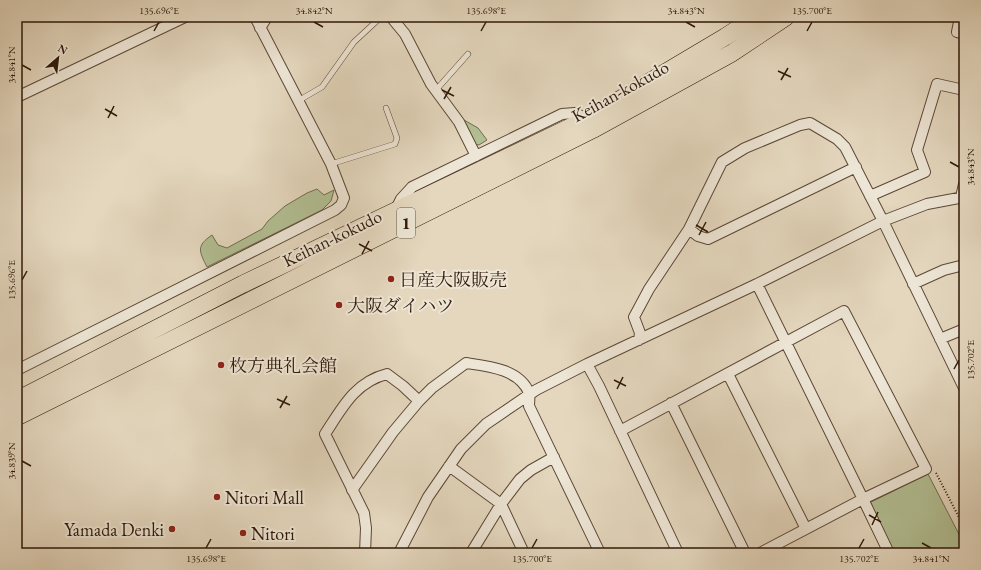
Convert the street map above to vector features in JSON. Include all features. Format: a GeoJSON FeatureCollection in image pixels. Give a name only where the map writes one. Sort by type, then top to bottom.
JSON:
{"type":"FeatureCollection","features":[{"type":"Feature","properties":{"kind":"highway","name":"Keihan-kokudo"},"geometry":{"type":"LineString","coordinates":[[17,400],[243,284],[587,119],[756,17]]}},
{"type":"Feature","properties":{"kind":"highway","name":"Keihan-kokudo"},"geometry":{"type":"LineString","coordinates":[[17,417],[592,130],[732,52],[786,17]]}},
{"type":"Feature","properties":{"kind":"street"},"geometry":{"type":"LineString","coordinates":[[17,97],[184,17]]}},
{"type":"Feature","properties":{"kind":"street"},"geometry":{"type":"LineString","coordinates":[[17,370],[335,210],[341,205],[344,198],[331,164],[255,17]]}},
{"type":"Feature","properties":{"kind":"street"},"geometry":{"type":"LineString","coordinates":[[260,28],[267,17]]}},
{"type":"Feature","properties":{"kind":"street"},"geometry":{"type":"LineString","coordinates":[[391,17],[405,34],[431,84],[459,122],[476,156]]}},
{"type":"Feature","properties":{"kind":"street"},"geometry":{"type":"LineString","coordinates":[[960,17],[957,32],[964,34]]}},
{"type":"Feature","properties":{"kind":"street"},"geometry":{"type":"LineString","coordinates":[[870,196],[925,172],[917,150],[937,84],[964,90]]}},
{"type":"Feature","properties":{"kind":"street"},"geometry":{"type":"LineString","coordinates":[[395,211],[402,199],[412,187],[562,114],[575,112],[587,119]]}},
{"type":"Feature","properties":{"kind":"street"},"geometry":{"type":"LineString","coordinates":[[639,340],[640,333],[634,317],[649,289],[689,230],[722,162],[745,148],[800,125],[810,123],[837,139],[845,147],[964,388]]}},
{"type":"Feature","properties":{"kind":"street"},"geometry":{"type":"LineString","coordinates":[[689,230],[698,236],[708,239],[856,167]]}},
{"type":"Feature","properties":{"kind":"street"},"geometry":{"type":"LineString","coordinates":[[398,553],[428,497],[461,450],[486,424],[530,394],[587,364],[757,284],[883,222],[927,204],[962,197],[964,184]]}},
{"type":"Feature","properties":{"kind":"street"},"geometry":{"type":"LineString","coordinates":[[913,284],[944,270],[964,265]]}},
{"type":"Feature","properties":{"kind":"street"},"geometry":{"type":"LineString","coordinates":[[757,284],[888,553]]}},
{"type":"Feature","properties":{"kind":"street"},"geometry":{"type":"LineString","coordinates":[[620,431],[844,311],[926,470],[863,499],[760,553]]}},
{"type":"Feature","properties":{"kind":"street"},"geometry":{"type":"LineString","coordinates":[[940,339],[964,329]]}},
{"type":"Feature","properties":{"kind":"street"},"geometry":{"type":"LineString","coordinates":[[352,490],[392,432],[432,388],[466,363],[501,369],[521,381],[530,394],[529,406],[600,553]]}},
{"type":"Feature","properties":{"kind":"street"},"geometry":{"type":"LineString","coordinates":[[587,364],[678,553]]}},
{"type":"Feature","properties":{"kind":"street"},"geometry":{"type":"LineString","coordinates":[[365,553],[366,528],[364,513],[326,434],[349,398],[362,385],[380,376],[387,374],[419,401]]}},
{"type":"Feature","properties":{"kind":"street"},"geometry":{"type":"LineString","coordinates":[[728,374],[806,529]]}},
{"type":"Feature","properties":{"kind":"street"},"geometry":{"type":"LineString","coordinates":[[671,403],[745,553]]}},
{"type":"Feature","properties":{"kind":"street"},"geometry":{"type":"LineString","coordinates":[[471,553],[501,504],[520,479],[554,457]]}},
{"type":"Feature","properties":{"kind":"street"},"geometry":{"type":"LineString","coordinates":[[449,466],[501,504],[524,553]]}},
{"type":"Feature","properties":{"kind":"lane"},"geometry":{"type":"LineString","coordinates":[[298,101],[322,87],[354,42],[381,17]]}},
{"type":"Feature","properties":{"kind":"lane"},"geometry":{"type":"LineString","coordinates":[[436,90],[468,54]]}},
{"type":"Feature","properties":{"kind":"lane"},"geometry":{"type":"LineString","coordinates":[[331,164],[396,144],[397,138],[386,108]]}},
{"type":"Feature","properties":{"kind":"path"},"geometry":{"type":"LineString","coordinates":[[926,470],[933,467],[964,527]]}},
{"type":"Feature","properties":{"kind":"green space"},"geometry":{"type":"Polygon","coordinates":[[[464,120],[478,128],[487,140],[479,145],[473,144],[464,120]]]}},
{"type":"Feature","properties":{"kind":"green space"},"geometry":{"type":"Polygon","coordinates":[[[317,189],[324,195],[334,190],[331,201],[322,210],[207,267],[200,249],[203,242],[212,235],[218,245],[227,248],[262,229],[268,221],[285,206],[317,189]]]}},
{"type":"Feature","properties":{"kind":"green space"},"geometry":{"type":"Polygon","coordinates":[[[928,474],[964,544],[964,553],[895,553],[869,503],[928,474]]]}},
{"type":"Feature","properties":{"kind":"place","name":"日産大阪販売"},"geometry":{"type":"Point","coordinates":[391,279]}},
{"type":"Feature","properties":{"kind":"place","name":"大阪ダイハツ"},"geometry":{"type":"Point","coordinates":[339,305]}},
{"type":"Feature","properties":{"kind":"place","name":"枚方典礼会館"},"geometry":{"type":"Point","coordinates":[221,365]}},
{"type":"Feature","properties":{"kind":"place","name":"Nitori Mall"},"geometry":{"type":"Point","coordinates":[217,497]}},
{"type":"Feature","properties":{"kind":"place","name":"Yamada Denki"},"geometry":{"type":"Point","coordinates":[172,529]}},
{"type":"Feature","properties":{"kind":"place","name":"Nitori"},"geometry":{"type":"Point","coordinates":[243,533]}}]}
